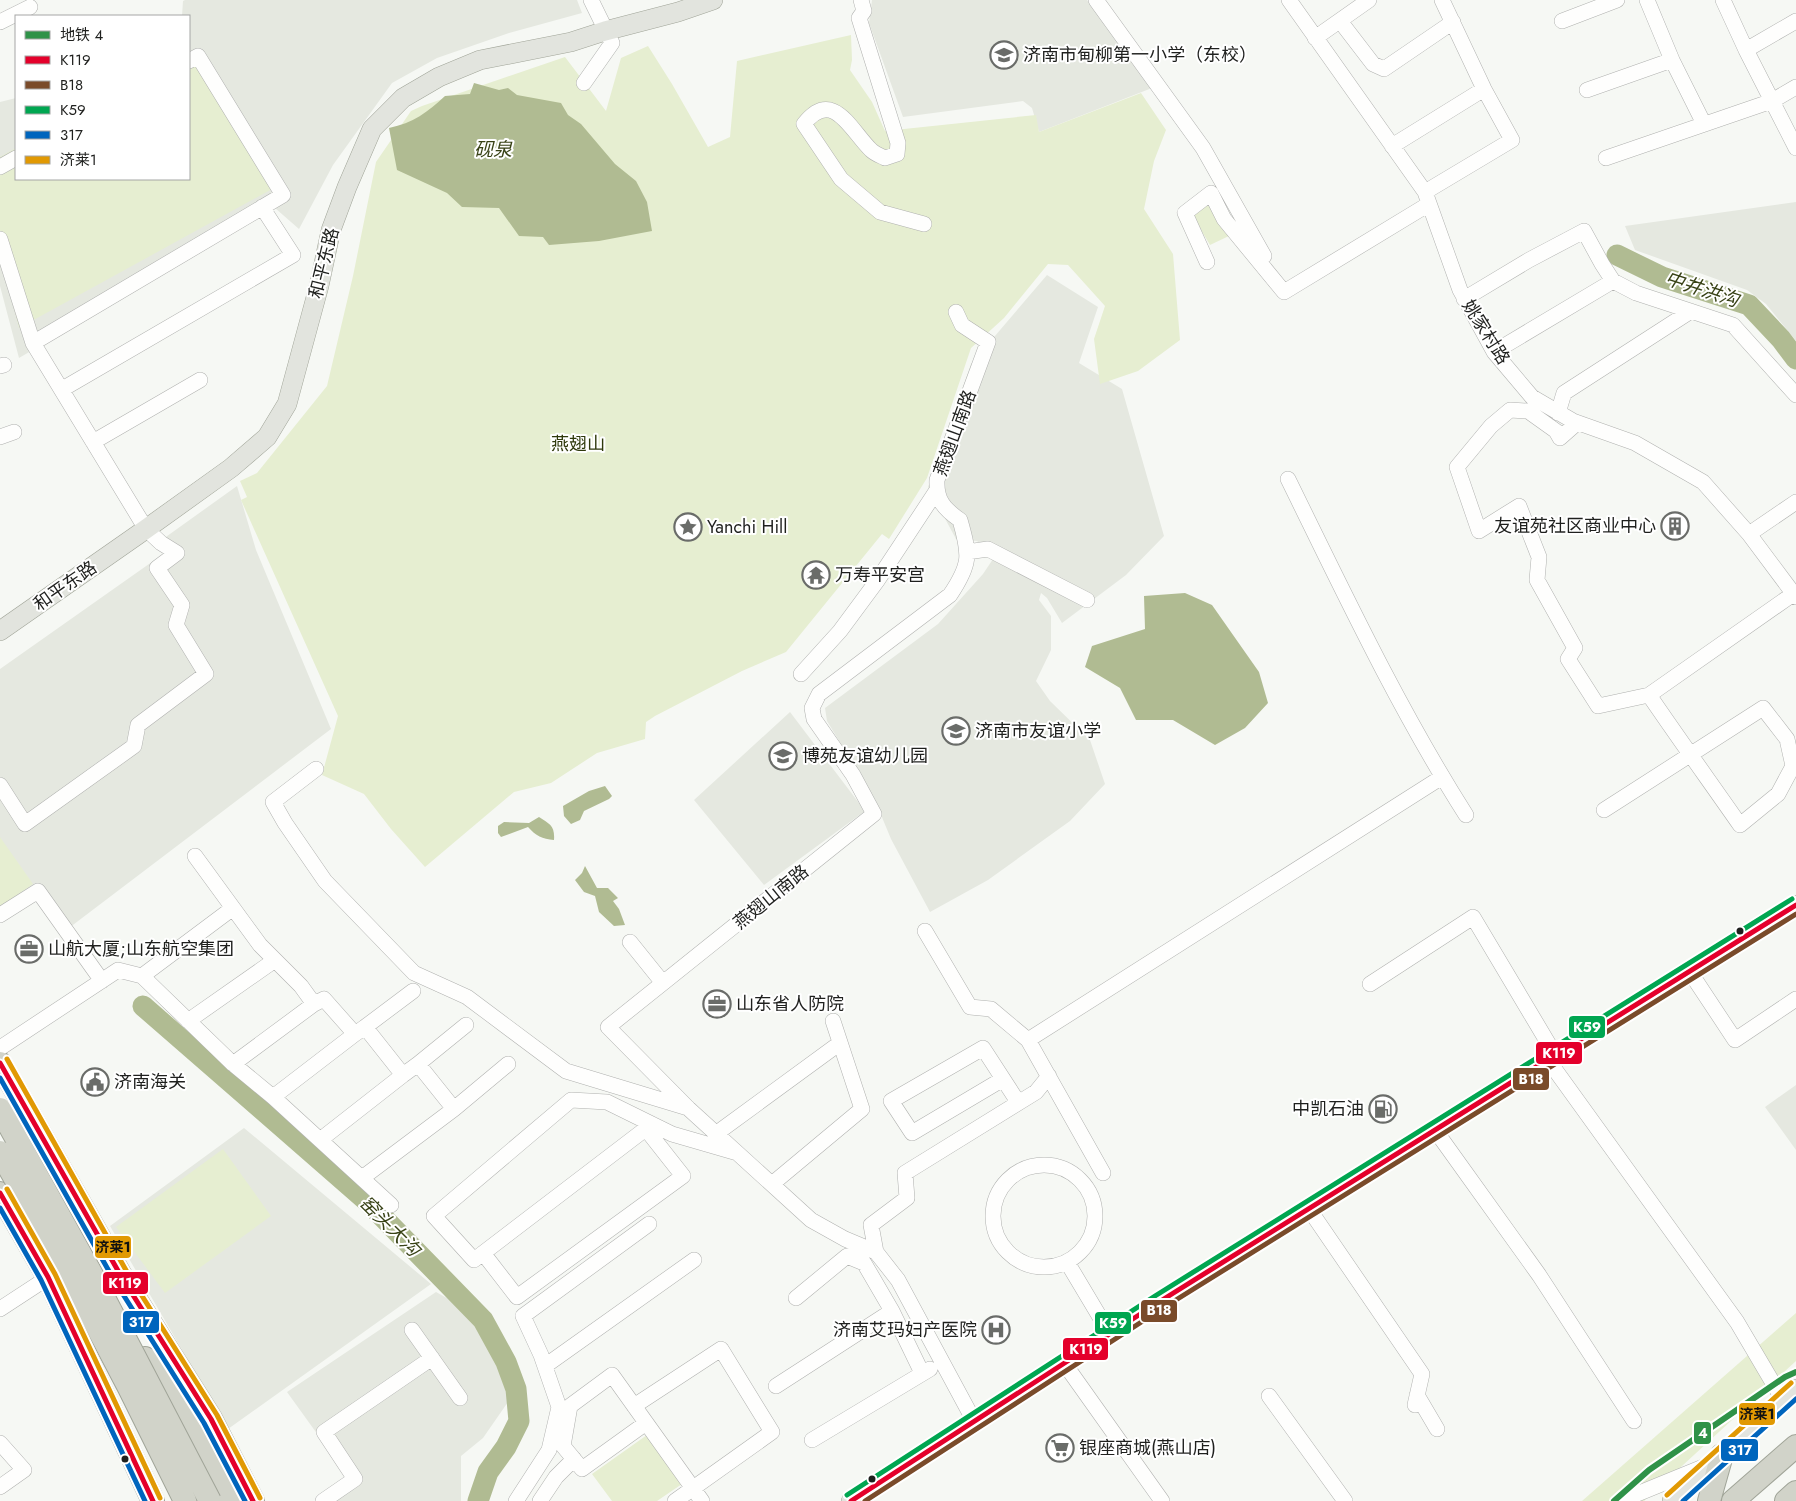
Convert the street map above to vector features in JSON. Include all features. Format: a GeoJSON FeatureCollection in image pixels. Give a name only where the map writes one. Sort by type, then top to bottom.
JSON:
{"type":"FeatureCollection","features":[{"type":"Feature","properties":{"kind":"highway"},"geometry":{"type":"LineString","coordinates":[[0,1063],[102,1242],[211,1419],[253,1501]]}},
{"type":"Feature","properties":{"kind":"highway"},"geometry":{"type":"LineString","coordinates":[[0,1109],[81,1276],[129,1388],[185,1501]]}},
{"type":"Feature","properties":{"kind":"highway"},"geometry":{"type":"LineString","coordinates":[[0,1152],[81,1276],[212,1464],[231,1501]]}},
{"type":"Feature","properties":{"kind":"highway"},"geometry":{"type":"LineString","coordinates":[[0,1193],[48,1277],[153,1501]]}},
{"type":"Feature","properties":{"kind":"highway"},"geometry":{"type":"LineString","coordinates":[[81,1276],[163,1501]]}},
{"type":"Feature","properties":{"kind":"highway"},"geometry":{"type":"LineString","coordinates":[[81,1276],[210,1501]]}},
{"type":"Feature","properties":{"kind":"highway"},"geometry":{"type":"LineString","coordinates":[[1733,1501],[1796,1446]]}},
{"type":"Feature","properties":{"kind":"highway"},"geometry":{"type":"LineString","coordinates":[[1708,1501],[1718,1459]]}},
{"type":"Feature","properties":{"kind":"highway"},"geometry":{"type":"LineString","coordinates":[[1786,1501],[1796,1492]]}},
{"type":"Feature","properties":{"kind":"main road","name":"和平东路"},"geometry":{"type":"LineString","coordinates":[[0,630],[231,468],[267,437],[288,404],[319,286],[331,230],[347,187],[372,129],[403,98],[439,77],[480,60],[571,42],[678,12],[713,0]]}},
{"type":"Feature","properties":{"kind":"main road"},"geometry":{"type":"LineString","coordinates":[[851,1501],[1064,1363],[1308,1209],[1796,905]]}},
{"type":"Feature","properties":{"kind":"main road"},"geometry":{"type":"LineString","coordinates":[[1672,1501],[1790,1395]]}},
{"type":"Feature","properties":{"kind":"street"},"geometry":{"type":"LineString","coordinates":[[584,82],[612,43],[591,0]]}},
{"type":"Feature","properties":{"kind":"street"},"geometry":{"type":"LineString","coordinates":[[861,0],[864,11],[859,18],[898,143],[897,154],[885,158],[873,152],[836,111],[826,109],[812,114],[804,124],[841,179],[880,212],[924,224]]}},
{"type":"Feature","properties":{"kind":"street"},"geometry":{"type":"LineString","coordinates":[[1096,0],[1203,148],[1284,292]]}},
{"type":"Feature","properties":{"kind":"street","name":"姚家村路"},"geometry":{"type":"LineString","coordinates":[[1289,0],[1427,198],[1464,299],[1494,352],[1532,397],[1577,423],[1635,443],[1703,482],[1749,534],[1795,594]]}},
{"type":"Feature","properties":{"kind":"street"},"geometry":{"type":"LineString","coordinates":[[1316,38],[1369,0]]}},
{"type":"Feature","properties":{"kind":"street"},"geometry":{"type":"LineString","coordinates":[[1284,292],[1512,140],[1484,89],[1442,0]]}},
{"type":"Feature","properties":{"kind":"street"},"geometry":{"type":"LineString","coordinates":[[1562,21],[1617,0]]}},
{"type":"Feature","properties":{"kind":"street"},"geometry":{"type":"LineString","coordinates":[[1647,0],[1672,60],[1704,124]]}},
{"type":"Feature","properties":{"kind":"street"},"geometry":{"type":"LineString","coordinates":[[1723,0],[1796,148]]}},
{"type":"Feature","properties":{"kind":"street"},"geometry":{"type":"LineString","coordinates":[[0,22],[30,7]]}},
{"type":"Feature","properties":{"kind":"street"},"geometry":{"type":"LineString","coordinates":[[1340,21],[1373,64],[1384,69],[1453,22]]}},
{"type":"Feature","properties":{"kind":"street"},"geometry":{"type":"LineString","coordinates":[[1746,50],[1796,21]]}},
{"type":"Feature","properties":{"kind":"street"},"geometry":{"type":"LineString","coordinates":[[33,343],[283,195],[198,56],[190,60]]}},
{"type":"Feature","properties":{"kind":"street"},"geometry":{"type":"LineString","coordinates":[[1586,90],[1672,60]]}},
{"type":"Feature","properties":{"kind":"street"},"geometry":{"type":"LineString","coordinates":[[1606,158],[1772,101],[1796,87]]}},
{"type":"Feature","properties":{"kind":"street"},"geometry":{"type":"LineString","coordinates":[[1392,146],[1484,89]]}},
{"type":"Feature","properties":{"kind":"street"},"geometry":{"type":"LineString","coordinates":[[0,167],[15,159]]}},
{"type":"Feature","properties":{"kind":"street"},"geometry":{"type":"LineString","coordinates":[[1207,262],[1185,213],[1211,193],[1224,219],[1284,292]]}},
{"type":"Feature","properties":{"kind":"street"},"geometry":{"type":"LineString","coordinates":[[66,387],[292,255],[262,207]]}},
{"type":"Feature","properties":{"kind":"street"},"geometry":{"type":"LineString","coordinates":[[1464,299],[1529,260],[1584,231],[1613,280],[1636,293],[1732,325],[1796,395]]}},
{"type":"Feature","properties":{"kind":"street"},"geometry":{"type":"LineString","coordinates":[[0,239],[33,343],[146,529],[161,543],[177,553],[157,568],[182,605],[176,625],[206,674],[138,724],[134,746],[25,824],[0,785]]}},
{"type":"Feature","properties":{"kind":"street"},"geometry":{"type":"LineString","coordinates":[[1494,352],[1613,280]]}},
{"type":"Feature","properties":{"kind":"street"},"geometry":{"type":"LineString","coordinates":[[1558,413],[1564,393],[1692,311]]}},
{"type":"Feature","properties":{"kind":"street","name":"燕翅山南路"},"geometry":{"type":"LineString","coordinates":[[956,312],[962,325],[988,342],[937,480],[936,490],[945,509],[960,520],[968,558],[963,576],[950,595],[819,694],[812,708],[814,719],[853,775],[874,814],[608,1027],[689,1109],[811,1220],[845,1239],[876,1252],[898,1280],[974,1421]]}},
{"type":"Feature","properties":{"kind":"street"},"geometry":{"type":"LineString","coordinates":[[93,442],[200,380]]}},
{"type":"Feature","properties":{"kind":"street"},"geometry":{"type":"LineString","coordinates":[[1577,423],[1560,438],[1556,431],[1528,411],[1510,410],[1491,426],[1457,467],[1478,531],[1519,506],[1539,557],[1537,580],[1574,648],[1568,659],[1598,706],[1649,695],[1795,594]]}},
{"type":"Feature","properties":{"kind":"street"},"geometry":{"type":"LineString","coordinates":[[1288,479],[1377,658],[1442,777],[1466,815]]}},
{"type":"Feature","properties":{"kind":"street"},"geometry":{"type":"LineString","coordinates":[[800,674],[840,631],[872,588],[936,490]]}},
{"type":"Feature","properties":{"kind":"street"},"geometry":{"type":"LineString","coordinates":[[1749,534],[1796,502]]}},
{"type":"Feature","properties":{"kind":"street"},"geometry":{"type":"LineString","coordinates":[[967,552],[988,549],[1087,600]]}},
{"type":"Feature","properties":{"kind":"street"},"geometry":{"type":"LineString","coordinates":[[1604,810],[1690,754],[1763,708],[1787,738],[1793,766],[1778,794],[1740,825],[1690,754],[1649,695]]}},
{"type":"Feature","properties":{"kind":"street"},"geometry":{"type":"LineString","coordinates":[[316,769],[273,802],[325,882],[414,972],[467,997],[566,1071],[689,1109]]}},
{"type":"Feature","properties":{"kind":"street"},"geometry":{"type":"LineString","coordinates":[[1028,1040],[1442,777]]}},
{"type":"Feature","properties":{"kind":"street"},"geometry":{"type":"LineString","coordinates":[[195,856],[260,945],[301,986],[314,1004]]}},
{"type":"Feature","properties":{"kind":"street"},"geometry":{"type":"LineString","coordinates":[[0,915],[38,891],[102,981]]}},
{"type":"Feature","properties":{"kind":"street"},"geometry":{"type":"LineString","coordinates":[[142,976],[233,908]]}},
{"type":"Feature","properties":{"kind":"street"},"geometry":{"type":"LineString","coordinates":[[1370,984],[1474,917],[1551,1056],[1736,1322],[1790,1395]]}},
{"type":"Feature","properties":{"kind":"street"},"geometry":{"type":"LineString","coordinates":[[925,931],[970,1007],[991,1009],[1028,1040],[1103,1172]]}},
{"type":"Feature","properties":{"kind":"street"},"geometry":{"type":"LineString","coordinates":[[630,942],[663,983]]}},
{"type":"Feature","properties":{"kind":"street"},"geometry":{"type":"LineString","coordinates":[[188,1021],[275,960]]}},
{"type":"Feature","properties":{"kind":"street"},"geometry":{"type":"LineString","coordinates":[[0,1048],[118,970],[142,976],[234,1064],[273,1097],[391,1205]]}},
{"type":"Feature","properties":{"kind":"street"},"geometry":{"type":"LineString","coordinates":[[1690,972],[1735,1040],[1796,999]]}},
{"type":"Feature","properties":{"kind":"street"},"geometry":{"type":"LineString","coordinates":[[273,1097],[413,991]]}},
{"type":"Feature","properties":{"kind":"street"},"geometry":{"type":"LineString","coordinates":[[234,1064],[314,1004],[324,999],[360,1031],[403,1075]]}},
{"type":"Feature","properties":{"kind":"street"},"geometry":{"type":"LineString","coordinates":[[772,1184],[862,1109],[833,1021]]}},
{"type":"Feature","properties":{"kind":"street"},"geometry":{"type":"LineString","coordinates":[[320,1140],[466,1025]]}},
{"type":"Feature","properties":{"kind":"street"},"geometry":{"type":"LineString","coordinates":[[716,1133],[840,1042]]}},
{"type":"Feature","properties":{"kind":"street"},"geometry":{"type":"LineString","coordinates":[[1003,1079],[912,1133],[890,1101],[983,1048],[1016,1099]]}},
{"type":"Feature","properties":{"kind":"street"},"geometry":{"type":"LineString","coordinates":[[418,1064],[454,1109]]}},
{"type":"Feature","properties":{"kind":"street"},"geometry":{"type":"LineString","coordinates":[[362,1178],[454,1109],[508,1064]]}},
{"type":"Feature","properties":{"kind":"street"},"geometry":{"type":"LineString","coordinates":[[876,1252],[871,1225],[907,1198],[905,1173],[1036,1092],[1049,1076]]}},
{"type":"Feature","properties":{"kind":"street"},"geometry":{"type":"LineString","coordinates":[[649,1126],[474,1260],[434,1216],[571,1100],[607,1102],[649,1126],[738,1153]]}},
{"type":"Feature","properties":{"kind":"street"},"geometry":{"type":"LineString","coordinates":[[483,1253],[517,1297],[683,1176],[649,1126]]}},
{"type":"Feature","properties":{"kind":"street"},"geometry":{"type":"LineString","coordinates":[[1435,1130],[1539,1275],[1634,1422]]}},
{"type":"Feature","properties":{"kind":"street"},"geometry":{"type":"LineString","coordinates":[[1048,1165],[1064,1169],[1078,1178],[1088,1191],[1094,1206],[1094,1223],[1090,1238],[1080,1252],[1067,1262],[1051,1267],[1033,1267],[1017,1260],[1004,1249],[996,1234],[992,1217],[996,1200],[1004,1184],[1016,1173],[1031,1167],[1048,1165]]}},
{"type":"Feature","properties":{"kind":"street"},"geometry":{"type":"LineString","coordinates":[[1308,1209],[1422,1374],[1416,1400],[1437,1429]]}},
{"type":"Feature","properties":{"kind":"street"},"geometry":{"type":"LineString","coordinates":[[516,1501],[549,1450],[559,1407],[545,1366],[523,1316],[649,1224]]}},
{"type":"Feature","properties":{"kind":"street"},"geometry":{"type":"LineString","coordinates":[[0,1309],[102,1242]]}},
{"type":"Feature","properties":{"kind":"street"},"geometry":{"type":"LineString","coordinates":[[796,1298],[847,1256],[864,1263],[892,1311],[922,1373]]}},
{"type":"Feature","properties":{"kind":"street"},"geometry":{"type":"LineString","coordinates":[[545,1366],[694,1260]]}},
{"type":"Feature","properties":{"kind":"street"},"geometry":{"type":"LineString","coordinates":[[1067,1262],[1110,1334]]}},
{"type":"Feature","properties":{"kind":"street"},"geometry":{"type":"LineString","coordinates":[[776,1386],[892,1311]]}},
{"type":"Feature","properties":{"kind":"street"},"geometry":{"type":"LineString","coordinates":[[412,1330],[460,1398]]}},
{"type":"Feature","properties":{"kind":"street"},"geometry":{"type":"LineString","coordinates":[[634,1406],[721,1349],[772,1432],[675,1501]]}},
{"type":"Feature","properties":{"kind":"street"},"geometry":{"type":"LineString","coordinates":[[323,1501],[355,1479],[324,1432],[432,1358]]}},
{"type":"Feature","properties":{"kind":"street"},"geometry":{"type":"LineString","coordinates":[[812,1440],[942,1361]]}},
{"type":"Feature","properties":{"kind":"street"},"geometry":{"type":"LineString","coordinates":[[1064,1363],[1162,1501]]}},
{"type":"Feature","properties":{"kind":"street"},"geometry":{"type":"LineString","coordinates":[[646,1423],[582,1468],[563,1446],[570,1406],[612,1375],[702,1501]]}},
{"type":"Feature","properties":{"kind":"street"},"geometry":{"type":"LineString","coordinates":[[1269,1396],[1345,1501]]}},
{"type":"Feature","properties":{"kind":"street"},"geometry":{"type":"LineString","coordinates":[[0,1443],[24,1470],[0,1486]]}},
{"type":"Feature","properties":{"kind":"street"},"geometry":{"type":"LineString","coordinates":[[540,1501],[556,1477],[574,1459]]}},
{"type":"Feature","properties":{"kind":"street"},"geometry":{"type":"LineString","coordinates":[[1620,1501],[1718,1459]]}},
{"type":"Feature","properties":{"kind":"shaded area"},"geometry":{"type":"Polygon","coordinates":[[[577,0],[582,13],[509,33],[437,58],[392,83],[333,165],[299,229],[275,208],[19,358],[0,286],[0,102],[15,98],[15,180],[190,180],[190,15],[182,15],[183,1],[577,0]]]}},
{"type":"Feature","properties":{"kind":"shaded area","name":"济南市甸柳第一小学（东校）"},"geometry":{"type":"Polygon","coordinates":[[[872,0],[1087,0],[1152,88],[1039,132],[1032,108],[1023,101],[903,117],[869,23],[872,0]]]}},
{"type":"Feature","properties":{"kind":"shaded area"},"geometry":{"type":"Polygon","coordinates":[[[1796,202],[1796,341],[1766,304],[1747,290],[1635,250],[1625,226],[1796,202]]]}},
{"type":"Feature","properties":{"kind":"shaded area"},"geometry":{"type":"Polygon","coordinates":[[[1047,275],[1098,307],[1079,363],[1122,389],[1164,536],[1126,575],[1062,623],[1047,598],[1041,593],[1039,600],[1051,616],[1051,650],[1036,681],[1050,701],[1090,740],[1105,784],[1070,821],[988,880],[930,912],[891,839],[874,798],[827,721],[825,708],[938,624],[983,574],[993,559],[1009,567],[977,541],[956,539],[928,487],[971,364],[1047,275]]]}},
{"type":"Feature","properties":{"kind":"shaded area"},"geometry":{"type":"Polygon","coordinates":[[[237,486],[256,550],[331,729],[61,934],[33,896],[0,920],[0,669],[166,552],[156,544],[237,486]]]}},
{"type":"Feature","properties":{"kind":"shaded area","name":"博苑友谊幼儿园"},"geometry":{"type":"Polygon","coordinates":[[[790,712],[865,811],[764,885],[694,800],[790,712]]]}},
{"type":"Feature","properties":{"kind":"shaded area"},"geometry":{"type":"Polygon","coordinates":[[[1796,1085],[1796,1150],[1765,1107],[1796,1085]]]}},
{"type":"Feature","properties":{"kind":"shaded area"},"geometry":{"type":"Polygon","coordinates":[[[244,1128],[431,1284],[228,1429],[110,1226],[244,1128]]]}},
{"type":"Feature","properties":{"kind":"shaded area"},"geometry":{"type":"Polygon","coordinates":[[[436,1292],[483,1320],[506,1356],[508,1402],[483,1438],[461,1456],[461,1501],[330,1501],[354,1485],[287,1392],[436,1292]]]}},
{"type":"Feature","properties":{"kind":"green space","name":"燕翅山"},"geometry":{"type":"Polygon","coordinates":[[[851,35],[852,60],[850,70],[872,102],[885,131],[1036,115],[1039,132],[1141,93],[1166,130],[1154,161],[1144,209],[1173,254],[1180,340],[1138,371],[1100,384],[1094,339],[1105,306],[1068,265],[1048,264],[1004,318],[971,348],[927,478],[889,539],[882,534],[786,652],[742,671],[655,716],[646,722],[645,739],[597,753],[551,783],[514,792],[425,867],[391,829],[364,794],[322,775],[338,716],[241,500],[247,497],[240,481],[257,473],[327,386],[353,276],[376,162],[411,111],[565,57],[606,111],[621,58],[648,46],[708,147],[730,137],[737,61],[851,35]]]}},
{"type":"Feature","properties":{"kind":"green space"},"geometry":{"type":"Polygon","coordinates":[[[200,52],[283,183],[19,328],[0,253],[0,157],[15,149],[15,180],[190,180],[190,57],[200,52]]]}},
{"type":"Feature","properties":{"kind":"green space"},"geometry":{"type":"Polygon","coordinates":[[[1211,201],[1231,235],[1210,245],[1192,215],[1211,201]]]}},
{"type":"Feature","properties":{"kind":"green space"},"geometry":{"type":"Polygon","coordinates":[[[0,837],[33,884],[0,907],[0,837]]]}},
{"type":"Feature","properties":{"kind":"green space"},"geometry":{"type":"Polygon","coordinates":[[[223,1149],[271,1216],[165,1293],[116,1227],[223,1149]]]}},
{"type":"Feature","properties":{"kind":"green space"},"geometry":{"type":"Polygon","coordinates":[[[1796,1313],[1796,1361],[1644,1501],[1582,1501],[1796,1313]]]}},
{"type":"Feature","properties":{"kind":"green space"},"geometry":{"type":"Polygon","coordinates":[[[647,1435],[682,1484],[657,1501],[612,1501],[592,1474],[647,1435]]]}},
{"type":"Feature","properties":{"kind":"water","name":"砚泉"},"geometry":{"type":"Polygon","coordinates":[[[474,83],[499,90],[508,88],[517,95],[561,103],[568,115],[581,124],[615,164],[636,181],[647,202],[652,231],[599,241],[549,245],[543,237],[519,236],[499,208],[462,207],[447,193],[397,170],[389,128],[420,116],[445,96],[470,94],[474,83]]]}},
{"type":"Feature","properties":{"kind":"water"},"geometry":{"type":"Polygon","coordinates":[[[1185,593],[1212,605],[1259,672],[1268,703],[1245,728],[1215,745],[1173,720],[1136,720],[1120,688],[1085,667],[1092,646],[1145,629],[1144,596],[1185,593]]]}},
{"type":"Feature","properties":{"kind":"water"},"geometry":{"type":"Polygon","coordinates":[[[605,786],[612,796],[584,811],[580,820],[571,824],[564,816],[563,806],[589,791],[605,786]]]}},
{"type":"Feature","properties":{"kind":"water"},"geometry":{"type":"Polygon","coordinates":[[[539,817],[551,826],[554,831],[554,840],[546,839],[534,833],[528,827],[501,837],[498,833],[498,826],[504,822],[529,823],[539,817]]]}},
{"type":"Feature","properties":{"kind":"water"},"geometry":{"type":"Polygon","coordinates":[[[585,866],[597,888],[608,888],[618,898],[613,901],[619,909],[625,925],[614,926],[599,912],[595,896],[584,892],[575,880],[582,873],[585,866]]]}},
{"type":"Feature","properties":{"kind":"waterway","name":"中井洪沟"},"geometry":{"type":"LineString","coordinates":[[1617,255],[1662,277],[1749,305],[1781,339],[1796,359]]}},
{"type":"Feature","properties":{"kind":"waterway","name":"窑头大沟"},"geometry":{"type":"LineString","coordinates":[[143,1006],[368,1202],[483,1320],[506,1362],[516,1389],[519,1421],[506,1447],[488,1472],[478,1501]]}},
{"type":"Feature","properties":{"kind":"metro line","name":"4"},"geometry":{"type":"LineString","coordinates":[[1614,1501],[1649,1470],[1785,1377],[1796,1372]]}},
{"type":"Feature","properties":{"kind":"transit line","name":"K59"},"geometry":{"type":"LineString","coordinates":[[847,1495],[1155,1296],[1792,899]]}},
{"type":"Feature","properties":{"kind":"transit line","name":"K119"},"geometry":{"type":"LineString","coordinates":[[851,1501],[1159,1302],[1796,905]]}},
{"type":"Feature","properties":{"kind":"transit line","name":"B18"},"geometry":{"type":"LineString","coordinates":[[865,1501],[1163,1308],[1796,914]]}},
{"type":"Feature","properties":{"kind":"transit line","name":"济莱1"},"geometry":{"type":"LineString","coordinates":[[7,1059],[127,1272],[217,1415],[260,1498]]}},
{"type":"Feature","properties":{"kind":"transit line","name":"K119"},"geometry":{"type":"LineString","coordinates":[[0,1063],[121,1276],[211,1419],[253,1501]]}},
{"type":"Feature","properties":{"kind":"transit line","name":"317"},"geometry":{"type":"LineString","coordinates":[[0,1078],[114,1280],[204,1423],[245,1501]]}},
{"type":"Feature","properties":{"kind":"transit line","name":"济莱1"},"geometry":{"type":"LineString","coordinates":[[7,1189],[55,1274],[160,1498]]}},
{"type":"Feature","properties":{"kind":"transit line","name":"K119"},"geometry":{"type":"LineString","coordinates":[[0,1193],[48,1277],[153,1501]]}},
{"type":"Feature","properties":{"kind":"transit line","name":"317"},"geometry":{"type":"LineString","coordinates":[[0,1208],[41,1280],[145,1501]]}},
{"type":"Feature","properties":{"kind":"transit line","name":"济莱1"},"geometry":{"type":"LineString","coordinates":[[1667,1495],[1791,1383]]}},
{"type":"Feature","properties":{"kind":"transit line","name":"317"},"geometry":{"type":"LineString","coordinates":[[1683,1501],[1796,1399]]}},
{"type":"Feature","properties":{"kind":"place","name":"济南市甸柳第一小学（东校）"},"geometry":{"type":"Point","coordinates":[1004,55]}},
{"type":"Feature","properties":{"kind":"place","name":"友谊苑社区商业中心"},"geometry":{"type":"Point","coordinates":[1675,526]}},
{"type":"Feature","properties":{"kind":"place","name":"Yanchi Hill"},"geometry":{"type":"Point","coordinates":[688,527]}},
{"type":"Feature","properties":{"kind":"place","name":"万寿平安宫"},"geometry":{"type":"Point","coordinates":[816,575]}},
{"type":"Feature","properties":{"kind":"place","name":"济南市友谊小学"},"geometry":{"type":"Point","coordinates":[956,731]}},
{"type":"Feature","properties":{"kind":"place","name":"博苑友谊幼儿园"},"geometry":{"type":"Point","coordinates":[783,756]}},
{"type":"Feature","properties":{"kind":"place","name":"山航大厦;山东航空集团"},"geometry":{"type":"Point","coordinates":[29,949]}},
{"type":"Feature","properties":{"kind":"place","name":"山东省人防院"},"geometry":{"type":"Point","coordinates":[717,1004]}},
{"type":"Feature","properties":{"kind":"place","name":"济南海关"},"geometry":{"type":"Point","coordinates":[95,1082]}},
{"type":"Feature","properties":{"kind":"place","name":"中凯石油"},"geometry":{"type":"Point","coordinates":[1383,1109]}},
{"type":"Feature","properties":{"kind":"place","name":"济南艾玛妇产医院"},"geometry":{"type":"Point","coordinates":[996,1330]}},
{"type":"Feature","properties":{"kind":"place","name":"银座商城(燕山店)"},"geometry":{"type":"Point","coordinates":[1060,1448]}}]}
